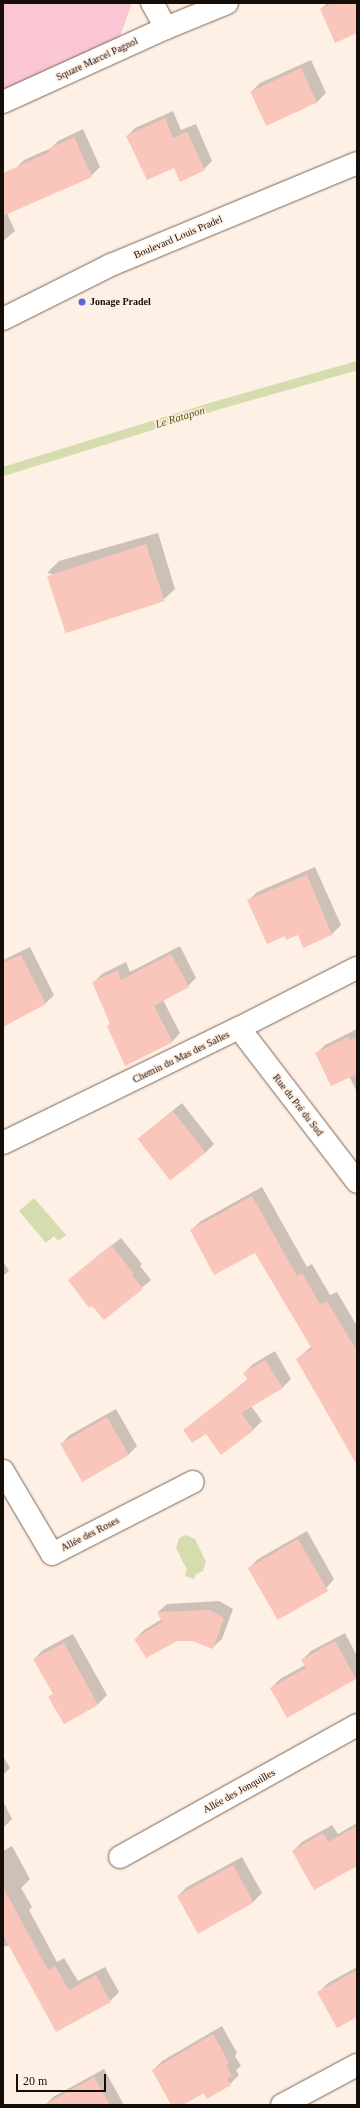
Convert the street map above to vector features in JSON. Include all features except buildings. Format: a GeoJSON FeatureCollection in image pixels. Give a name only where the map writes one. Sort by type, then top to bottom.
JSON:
{"type":"FeatureCollection","features":[{"type":"Feature","properties":{"kind":"street"},"geometry":{"type":"LineString","coordinates":[[152,3],[166,28]]}},
{"type":"Feature","properties":{"kind":"street","name":"Square Marcel Pagnol"},"geometry":{"type":"LineString","coordinates":[[3,102],[166,28],[227,3]]}},
{"type":"Feature","properties":{"kind":"street","name":"Boulevard Louis Pradel"},"geometry":{"type":"LineString","coordinates":[[3,319],[111,265],[357,163]]}},
{"type":"Feature","properties":{"kind":"street","name":"Chemin du Mas des Salles"},"geometry":{"type":"LineString","coordinates":[[3,1144],[357,968]]}},
{"type":"Feature","properties":{"kind":"street","name":"Rue du Pré du Sud"},"geometry":{"type":"LineString","coordinates":[[239,1028],[357,1182]]}},
{"type":"Feature","properties":{"kind":"street","name":"Allée des Roses"},"geometry":{"type":"LineString","coordinates":[[3,1471],[52,1554],[193,1482]]}},
{"type":"Feature","properties":{"kind":"street","name":"Allée des Jonquilles"},"geometry":{"type":"LineString","coordinates":[[120,1857],[357,1725]]}},
{"type":"Feature","properties":{"kind":"street"},"geometry":{"type":"LineString","coordinates":[[282,2105],[357,2066]]}},
{"type":"Feature","properties":{"kind":"shaded area"},"geometry":{"type":"Polygon","coordinates":[[[3,3],[132,3],[119,39],[3,91],[3,3]]]}},
{"type":"Feature","properties":{"kind":"shaded area"},"geometry":{"type":"Polygon","coordinates":[[[34,1198],[66,1235],[58,1241],[54,1236],[46,1243],[19,1211],[34,1198]]]}},
{"type":"Feature","properties":{"kind":"shaded area"},"geometry":{"type":"Polygon","coordinates":[[[186,1535],[195,1539],[206,1562],[203,1571],[196,1574],[194,1579],[185,1576],[187,1570],[176,1548],[179,1538],[186,1535]]]}},
{"type":"Feature","properties":{"kind":"waterway","name":"Le Ratapon"},"geometry":{"type":"LineString","coordinates":[[3,471],[223,403],[357,365]]}},
{"type":"Feature","properties":{"kind":"place","name":"Jonage Pradel"},"geometry":{"type":"Point","coordinates":[82,302]}}]}
